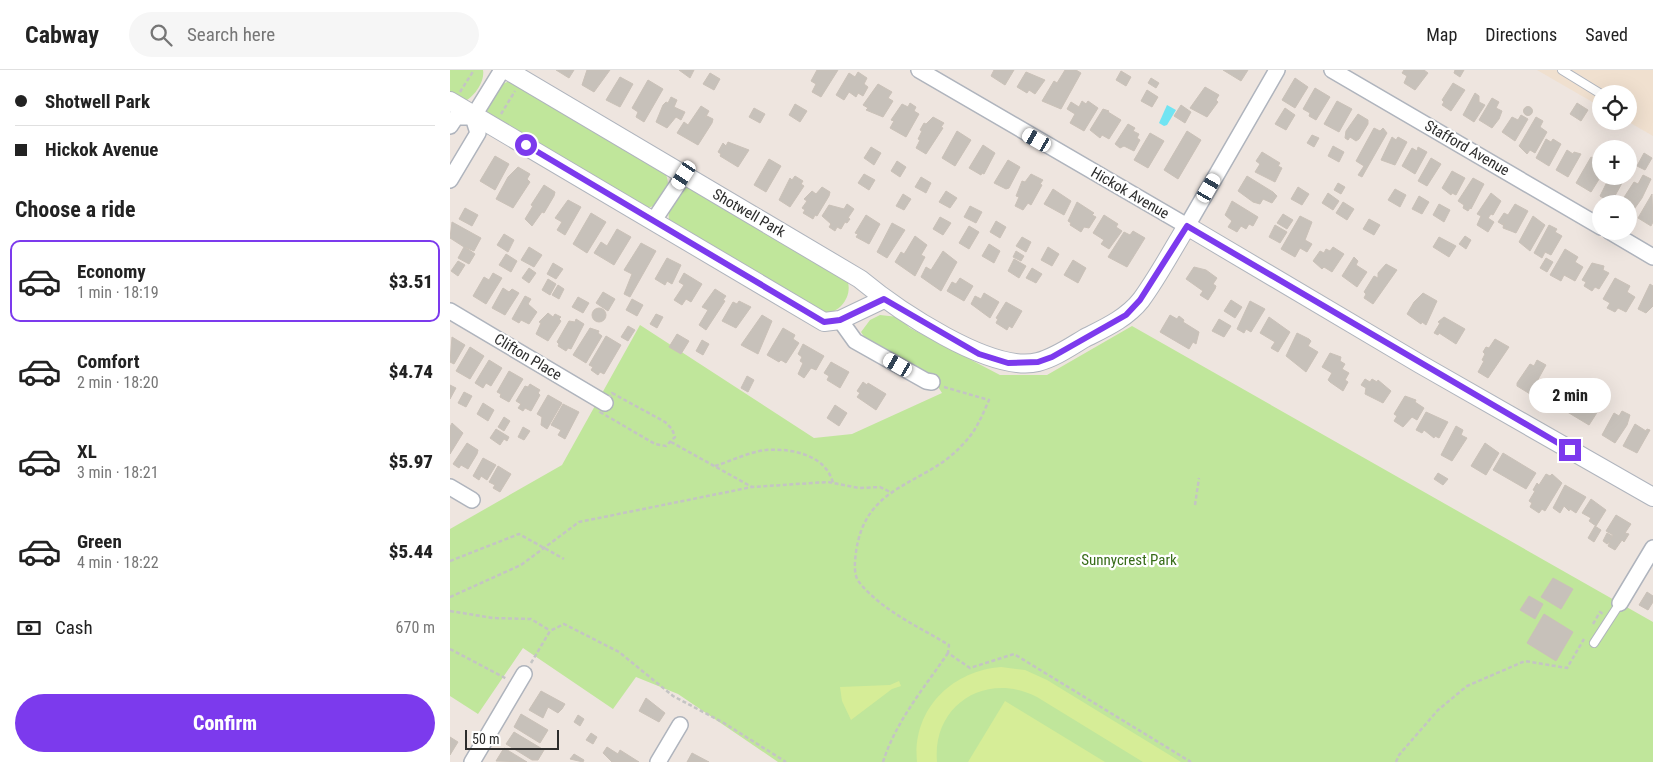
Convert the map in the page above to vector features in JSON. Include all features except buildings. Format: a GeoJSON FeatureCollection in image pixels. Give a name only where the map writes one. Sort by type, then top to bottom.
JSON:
{"type":"FeatureCollection","features":[{"type":"Feature","properties":{"kind":"street"},"geometry":{"type":"LineString","coordinates":[[450,180],[478,133],[474,116],[502,70]]}},
{"type":"Feature","properties":{"kind":"street","name":"Shotwell Park"},"geometry":{"type":"LineString","coordinates":[[507,70],[860,279],[884,299],[979,354],[1008,363],[1038,362],[1126,315],[1140,300],[1187,226]]}},
{"type":"Feature","properties":{"kind":"street","name":"Hickok Avenue"},"geometry":{"type":"LineString","coordinates":[[919,70],[1420,364],[1653,497]]}},
{"type":"Feature","properties":{"kind":"street"},"geometry":{"type":"LineString","coordinates":[[1187,226],[1277,70]]}},
{"type":"Feature","properties":{"kind":"street","name":"Stafford Avenue"},"geometry":{"type":"LineString","coordinates":[[1332,70],[1592,222]]}},
{"type":"Feature","properties":{"kind":"street"},"geometry":{"type":"LineString","coordinates":[[453,99],[474,116],[654,220],[824,322],[840,320],[884,299]]}},
{"type":"Feature","properties":{"kind":"street"},"geometry":{"type":"LineString","coordinates":[[450,126],[456,117],[474,116]]}},
{"type":"Feature","properties":{"kind":"street"},"geometry":{"type":"LineString","coordinates":[[654,220],[684,175]]}},
{"type":"Feature","properties":{"kind":"street"},"geometry":{"type":"LineString","coordinates":[[1624,240],[1653,257]]}},
{"type":"Feature","properties":{"kind":"street","name":"Clifton Place"},"geometry":{"type":"LineString","coordinates":[[450,311],[606,403]]}},
{"type":"Feature","properties":{"kind":"street"},"geometry":{"type":"LineString","coordinates":[[840,320],[855,341],[926,381],[932,382]]}},
{"type":"Feature","properties":{"kind":"street"},"geometry":{"type":"LineString","coordinates":[[450,488],[472,500]]}},
{"type":"Feature","properties":{"kind":"street"},"geometry":{"type":"LineString","coordinates":[[1620,603],[1653,548]]}},
{"type":"Feature","properties":{"kind":"street"},"geometry":{"type":"LineString","coordinates":[[472,762],[526,671]]}},
{"type":"Feature","properties":{"kind":"street"},"geometry":{"type":"LineString","coordinates":[[658,762],[680,725]]}},
{"type":"Feature","properties":{"kind":"lane"},"geometry":{"type":"LineString","coordinates":[[1562,70],[1592,88]]}},
{"type":"Feature","properties":{"kind":"lane"},"geometry":{"type":"LineString","coordinates":[[1594,643],[1620,603]]}},
{"type":"Feature","properties":{"kind":"path"},"geometry":{"type":"LineString","coordinates":[[453,99],[474,70]]}},
{"type":"Feature","properties":{"kind":"path"},"geometry":{"type":"LineString","coordinates":[[496,122],[518,86]]}},
{"type":"Feature","properties":{"kind":"path"},"geometry":{"type":"LineString","coordinates":[[883,762],[905,716],[948,653],[949,645],[886,606],[857,580],[855,568],[858,538],[863,525],[890,492],[946,460],[964,444],[979,424],[989,400],[957,392]]}},
{"type":"Feature","properties":{"kind":"path"},"geometry":{"type":"LineString","coordinates":[[612,393],[665,422],[672,429],[675,437],[666,446],[655,444],[600,412],[606,403],[612,393]]}},
{"type":"Feature","properties":{"kind":"path"},"geometry":{"type":"LineString","coordinates":[[671,442],[752,487]]}},
{"type":"Feature","properties":{"kind":"path"},"geometry":{"type":"LineString","coordinates":[[715,466],[764,450],[780,450],[799,453],[817,460],[830,473],[832,483]]}},
{"type":"Feature","properties":{"kind":"path"},"geometry":{"type":"LineString","coordinates":[[1195,505],[1199,478]]}},
{"type":"Feature","properties":{"kind":"path"},"geometry":{"type":"LineString","coordinates":[[450,597],[521,565],[579,522],[752,487],[832,483],[859,488],[880,487],[890,492]]}},
{"type":"Feature","properties":{"kind":"path"},"geometry":{"type":"LineString","coordinates":[[450,561],[519,534],[564,559]]}},
{"type":"Feature","properties":{"kind":"path"},"geometry":{"type":"LineString","coordinates":[[450,610],[492,618],[531,619],[550,630]]}},
{"type":"Feature","properties":{"kind":"path"},"geometry":{"type":"LineString","coordinates":[[1590,628],[1600,612],[1610,619]]}},
{"type":"Feature","properties":{"kind":"path"},"geometry":{"type":"LineString","coordinates":[[450,650],[507,679],[514,670],[526,671],[550,630],[564,624],[619,652],[673,696],[724,723],[786,762]]}},
{"type":"Feature","properties":{"kind":"path"},"geometry":{"type":"LineString","coordinates":[[1396,762],[1399,754],[1438,710],[1467,686],[1524,661],[1567,668],[1586,636]]}},
{"type":"Feature","properties":{"kind":"path"},"geometry":{"type":"LineString","coordinates":[[948,653],[970,668],[1014,654],[1191,762]]}},
{"type":"Feature","properties":{"kind":"shaded area"},"geometry":{"type":"Polygon","coordinates":[[[1537,70],[1653,70],[1653,136],[1637,127],[1637,85],[1592,85],[1592,102],[1537,70]]]}},
{"type":"Feature","properties":{"kind":"green space"},"geometry":{"type":"Polygon","coordinates":[[[450,70],[483,70],[478,88],[465,101],[450,96],[450,70]]]}},
{"type":"Feature","properties":{"kind":"green space"},"geometry":{"type":"Polygon","coordinates":[[[507,82],[514,82],[665,173],[668,185],[664,196],[655,205],[643,208],[487,113],[493,94],[507,82]]]}},
{"type":"Feature","properties":{"kind":"green space"},"geometry":{"type":"Polygon","coordinates":[[[687,187],[694,188],[846,278],[849,290],[844,302],[835,310],[823,313],[671,225],[669,214],[671,203],[687,187]]]}},
{"type":"Feature","properties":{"kind":"green space","name":"Sunnycrest Park"},"geometry":{"type":"Polygon","coordinates":[[[880,315],[898,317],[910,328],[1000,375],[1047,375],[1132,326],[1653,622],[1653,762],[778,762],[678,694],[636,677],[613,709],[523,648],[478,714],[450,696],[450,529],[562,465],[640,325],[814,438],[852,434],[942,393],[933,379],[865,338],[861,332],[870,320],[880,315]]]}},
{"type":"Feature","properties":{"kind":"green space"},"geometry":{"type":"Polygon","coordinates":[[[1001,667],[1025,670],[1047,680],[1181,762],[1143,762],[1037,697],[1018,690],[1000,688],[982,691],[966,698],[953,709],[943,724],[938,741],[937,762],[917,762],[917,743],[921,726],[928,710],[938,696],[966,676],[983,670],[1001,667]]]}},
{"type":"Feature","properties":{"kind":"green space"},"geometry":{"type":"Polygon","coordinates":[[[899,681],[901,686],[892,689],[851,720],[842,701],[840,687],[890,685],[899,681]]]}},
{"type":"Feature","properties":{"kind":"green space"},"geometry":{"type":"Polygon","coordinates":[[[1005,701],[1105,762],[968,762],[1005,701]]]}},
{"type":"Feature","properties":{"kind":"water"},"geometry":{"type":"Polygon","coordinates":[[[1167,105],[1176,110],[1167,125],[1164,126],[1159,123],[1167,105]]]}},
{"type":"Feature","properties":{"kind":"route"},"geometry":{"type":"LineString","coordinates":[[526,145],[824,322],[840,320],[884,299],[979,354],[1008,363],[1038,362],[1052,357],[1126,315],[1140,300],[1187,226],[1570,450]]}}]}
